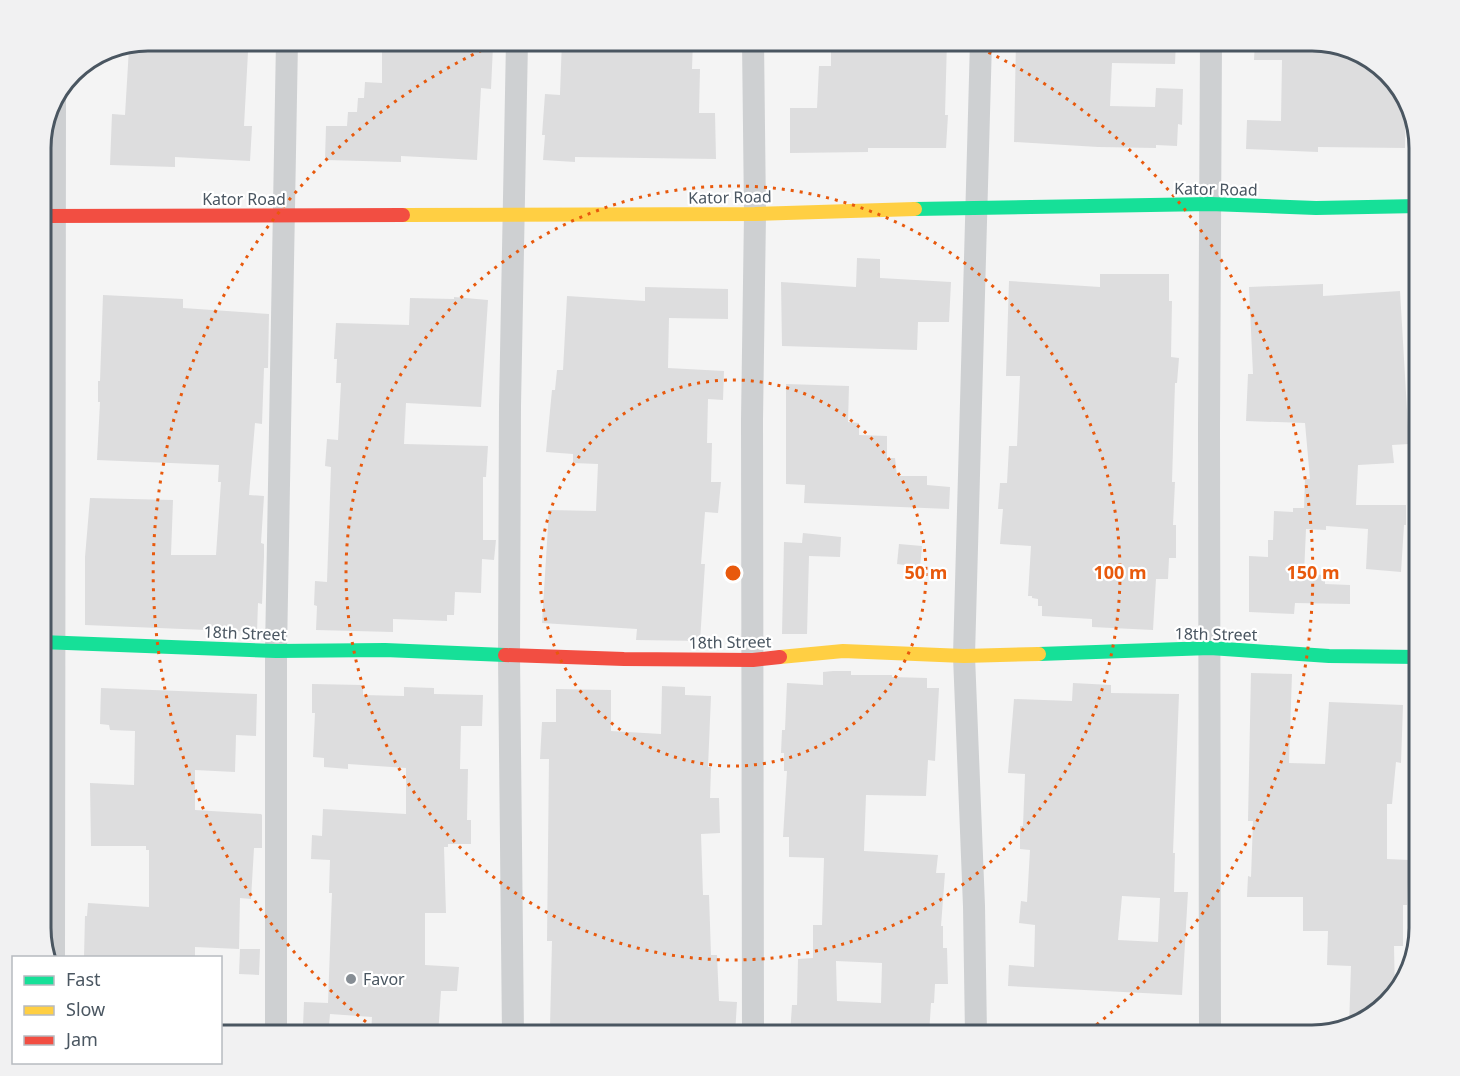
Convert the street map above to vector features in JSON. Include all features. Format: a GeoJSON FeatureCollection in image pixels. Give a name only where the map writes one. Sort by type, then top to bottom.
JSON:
{"type":"FeatureCollection","features":[{"type":"Feature","properties":{"kind":"street"},"geometry":{"type":"LineString","coordinates":[[276,1025],[276,651],[287,51]]}},
{"type":"Feature","properties":{"kind":"street"},"geometry":{"type":"LineString","coordinates":[[513,1025],[509,656],[510,395],[517,51]]}},
{"type":"Feature","properties":{"kind":"street"},"geometry":{"type":"LineString","coordinates":[[753,51],[755,214],[752,420],[753,1025]]}},
{"type":"Feature","properties":{"kind":"street"},"geometry":{"type":"LineString","coordinates":[[976,1025],[974,906],[964,656],[981,51]]}},
{"type":"Feature","properties":{"kind":"street"},"geometry":{"type":"LineString","coordinates":[[1210,51],[1210,1025]]}},
{"type":"Feature","properties":{"kind":"street"},"geometry":{"type":"LineString","coordinates":[[51,165],[53,129]]}},
{"type":"Feature","properties":{"kind":"street","name":"Kator Road"},"geometry":{"type":"LineString","coordinates":[[51,216],[755,214],[977,207],[1210,204],[1316,208],[1409,206]]}},
{"type":"Feature","properties":{"kind":"street","name":"18th Street"},"geometry":{"type":"LineString","coordinates":[[51,642],[276,651],[385,650],[509,656],[753,660],[843,651],[964,656],[1210,648],[1329,656],[1409,657]]}},
{"type":"Feature","properties":{"kind":"street"},"geometry":{"type":"LineString","coordinates":[[51,800],[54,952]]}},
{"type":"Feature","properties":{"kind":"building"},"geometry":{"type":"Polygon","coordinates":[[[148,51],[248,52],[244,126],[252,126],[250,161],[175,157],[175,167],[110,165],[112,114],[125,115],[129,53],[148,51]]]}},
{"type":"Feature","properties":{"kind":"building"},"geometry":{"type":"Polygon","coordinates":[[[382,51],[493,51],[491,89],[481,88],[477,160],[401,156],[401,162],[325,160],[326,126],[347,126],[348,112],[357,112],[358,98],[364,98],[365,82],[382,83],[382,51]]]}},
{"type":"Feature","properties":{"kind":"building"},"geometry":{"type":"Polygon","coordinates":[[[562,51],[693,51],[692,69],[700,69],[699,113],[715,113],[716,159],[575,157],[575,162],[543,160],[545,94],[560,95],[562,51]]]}},
{"type":"Feature","properties":{"kind":"building"},"geometry":{"type":"Polygon","coordinates":[[[831,51],[947,51],[946,148],[868,148],[868,152],[790,153],[790,108],[817,108],[819,66],[831,66],[831,51]]]}},
{"type":"Feature","properties":{"kind":"building"},"geometry":{"type":"Polygon","coordinates":[[[1016,51],[1176,51],[1175,64],[1112,63],[1110,106],[1155,107],[1156,88],[1183,89],[1182,125],[1178,124],[1177,146],[1098,147],[1014,142],[1016,51]]]}},
{"type":"Feature","properties":{"kind":"building"},"geometry":{"type":"Polygon","coordinates":[[[1254,51],[1312,51],[1331,53],[1355,61],[1371,71],[1393,94],[1406,122],[1405,148],[1318,147],[1318,152],[1246,149],[1247,120],[1281,121],[1282,60],[1254,60],[1254,51]]]}},
{"type":"Feature","properties":{"kind":"building"},"geometry":{"type":"Polygon","coordinates":[[[857,258],[880,259],[880,278],[951,282],[949,322],[918,322],[917,350],[782,346],[781,282],[856,287],[857,258]]]}},
{"type":"Feature","properties":{"kind":"building"},"geometry":{"type":"Polygon","coordinates":[[[1100,274],[1169,274],[1169,301],[1172,301],[1171,357],[1179,358],[1177,383],[1175,383],[1172,482],[1175,482],[1173,525],[1176,525],[1176,558],[1169,558],[1168,579],[1156,579],[1153,630],[1092,627],[1092,619],[1042,616],[1042,606],[1038,606],[1038,599],[1028,596],[1031,546],[1000,544],[1003,509],[998,509],[1000,483],[1007,483],[1009,446],[1017,446],[1020,376],[1006,376],[1009,281],[1100,287],[1100,274]]]}},
{"type":"Feature","properties":{"kind":"building"},"geometry":{"type":"Polygon","coordinates":[[[1323,284],[1323,296],[1400,291],[1409,444],[1392,445],[1394,463],[1358,465],[1356,505],[1406,505],[1401,572],[1366,569],[1368,529],[1326,526],[1326,530],[1306,529],[1304,574],[1325,575],[1325,584],[1350,585],[1350,604],[1295,603],[1294,614],[1249,612],[1249,556],[1268,557],[1268,540],[1273,540],[1274,511],[1293,512],[1293,508],[1304,508],[1305,479],[1310,479],[1305,423],[1246,421],[1248,374],[1253,374],[1249,287],[1323,284]]]}},
{"type":"Feature","properties":{"kind":"building"},"geometry":{"type":"Polygon","coordinates":[[[645,287],[728,289],[728,319],[669,318],[668,368],[724,371],[723,400],[708,399],[707,443],[712,443],[711,482],[721,482],[718,513],[705,512],[701,564],[705,564],[700,641],[636,640],[637,629],[542,623],[549,510],[596,511],[598,464],[573,463],[573,454],[546,452],[552,390],[555,390],[557,370],[563,370],[567,296],[645,301],[645,287]]]}},
{"type":"Feature","properties":{"kind":"building"},"geometry":{"type":"Polygon","coordinates":[[[103,295],[183,299],[183,308],[269,314],[268,368],[264,368],[262,424],[255,423],[249,495],[264,496],[261,543],[264,544],[262,604],[258,603],[257,632],[85,625],[85,557],[90,498],[173,500],[171,555],[216,555],[221,482],[218,482],[219,465],[97,460],[100,402],[98,402],[98,381],[100,381],[103,295]]]}},
{"type":"Feature","properties":{"kind":"building"},"geometry":{"type":"Polygon","coordinates":[[[454,297],[488,300],[481,407],[406,403],[404,444],[488,446],[486,477],[483,477],[483,540],[496,540],[494,560],[482,559],[481,593],[455,592],[454,615],[447,615],[447,621],[393,619],[393,632],[316,630],[315,581],[327,582],[331,467],[325,466],[327,439],[338,440],[341,383],[336,383],[337,359],[334,359],[336,323],[409,325],[410,298],[454,299],[454,297]]]}},
{"type":"Feature","properties":{"kind":"building"},"geometry":{"type":"Polygon","coordinates":[[[786,384],[849,386],[848,422],[859,423],[859,435],[887,436],[887,458],[895,458],[897,476],[927,476],[927,485],[950,487],[949,509],[804,503],[805,485],[786,484],[786,384]]]}},
{"type":"Feature","properties":{"kind":"building"},"geometry":{"type":"Polygon","coordinates":[[[803,533],[841,537],[840,557],[809,556],[807,634],[782,634],[784,542],[802,543],[803,533]]]}},
{"type":"Feature","properties":{"kind":"building"},"geometry":{"type":"Polygon","coordinates":[[[899,544],[922,546],[920,567],[897,564],[899,544]]]}},
{"type":"Feature","properties":{"kind":"building"},"geometry":{"type":"Polygon","coordinates":[[[851,671],[851,675],[927,678],[927,688],[939,688],[935,761],[928,760],[926,796],[866,795],[864,851],[938,855],[936,873],[945,873],[941,926],[943,926],[943,948],[947,948],[948,984],[935,984],[930,1025],[791,1025],[792,1005],[797,1005],[798,959],[813,958],[813,925],[822,925],[824,858],[789,857],[789,837],[783,837],[787,771],[784,771],[784,753],[781,753],[782,730],[785,730],[787,683],[823,685],[823,672],[851,671]],[[836,961],[837,1001],[881,1003],[882,963],[836,961]]]}},
{"type":"Feature","properties":{"kind":"building"},"geometry":{"type":"Polygon","coordinates":[[[1251,673],[1292,674],[1289,763],[1325,764],[1329,702],[1403,705],[1401,763],[1396,762],[1392,804],[1387,804],[1387,859],[1409,860],[1407,905],[1403,905],[1403,946],[1394,946],[1395,978],[1389,987],[1366,1009],[1349,1017],[1351,966],[1327,965],[1328,931],[1303,931],[1303,897],[1247,897],[1248,876],[1251,877],[1253,821],[1248,821],[1251,673]]]}},
{"type":"Feature","properties":{"kind":"building"},"geometry":{"type":"Polygon","coordinates":[[[1073,683],[1111,685],[1111,693],[1179,694],[1173,853],[1175,853],[1174,892],[1188,892],[1182,995],[1008,986],[1009,965],[1034,967],[1035,925],[1019,923],[1021,901],[1027,902],[1030,850],[1020,849],[1025,774],[1008,773],[1014,699],[1072,701],[1073,683]],[[1122,896],[1118,940],[1158,942],[1160,898],[1122,896]]]}},
{"type":"Feature","properties":{"kind":"building"},"geometry":{"type":"Polygon","coordinates":[[[312,684],[363,685],[363,695],[404,696],[404,687],[434,688],[434,694],[483,695],[482,726],[461,726],[460,769],[468,769],[467,820],[471,820],[471,844],[448,844],[448,847],[444,847],[446,913],[425,913],[425,965],[459,967],[457,991],[441,991],[439,1025],[372,1025],[372,1017],[330,1014],[329,1025],[303,1025],[304,1002],[328,1003],[332,893],[329,893],[330,860],[311,859],[312,835],[322,836],[323,809],[406,814],[406,768],[348,764],[348,769],[324,767],[324,758],[313,757],[315,713],[312,713],[312,684]]]}},
{"type":"Feature","properties":{"kind":"building"},"geometry":{"type":"Polygon","coordinates":[[[662,686],[685,687],[685,695],[711,696],[708,767],[711,767],[710,798],[719,798],[720,833],[701,834],[703,895],[709,895],[711,955],[717,955],[719,1001],[737,1002],[736,1025],[550,1025],[552,941],[547,941],[549,759],[540,759],[542,722],[556,722],[556,689],[611,690],[611,731],[661,734],[662,686]]]}},
{"type":"Feature","properties":{"kind":"building"},"geometry":{"type":"Polygon","coordinates":[[[101,688],[257,694],[256,736],[236,735],[235,772],[195,770],[195,810],[262,815],[262,848],[254,848],[251,899],[240,898],[239,949],[195,947],[195,956],[84,956],[85,916],[87,916],[88,903],[149,907],[149,850],[146,850],[146,846],[91,846],[90,783],[134,785],[135,731],[110,730],[109,725],[100,724],[101,688]]]}},
{"type":"Feature","properties":{"kind":"building"},"geometry":{"type":"Polygon","coordinates":[[[240,949],[260,949],[259,975],[239,974],[240,949]]]}},
{"type":"Feature","properties":{"kind":"traffic: fast"},"geometry":{"type":"LineString","coordinates":[[915,209],[1210,204],[1316,208],[1409,206]]}},
{"type":"Feature","properties":{"kind":"traffic: fast"},"geometry":{"type":"LineString","coordinates":[[51,642],[276,651],[385,650],[505,655]]}},
{"type":"Feature","properties":{"kind":"traffic: fast"},"geometry":{"type":"LineString","coordinates":[[1039,654],[1210,648],[1329,656],[1409,657]]}},
{"type":"Feature","properties":{"kind":"traffic: slow"},"geometry":{"type":"LineString","coordinates":[[403,215],[755,214],[915,209]]}},
{"type":"Feature","properties":{"kind":"traffic: slow"},"geometry":{"type":"LineString","coordinates":[[780,657],[843,651],[964,656],[1039,654]]}},
{"type":"Feature","properties":{"kind":"traffic: jam"},"geometry":{"type":"LineString","coordinates":[[51,216],[403,215]]}},
{"type":"Feature","properties":{"kind":"traffic: jam"},"geometry":{"type":"LineString","coordinates":[[505,655],[753,660],[780,657]]}},
{"type":"Feature","properties":{"kind":"place","name":"Favor"},"geometry":{"type":"Point","coordinates":[351,979]}}]}
